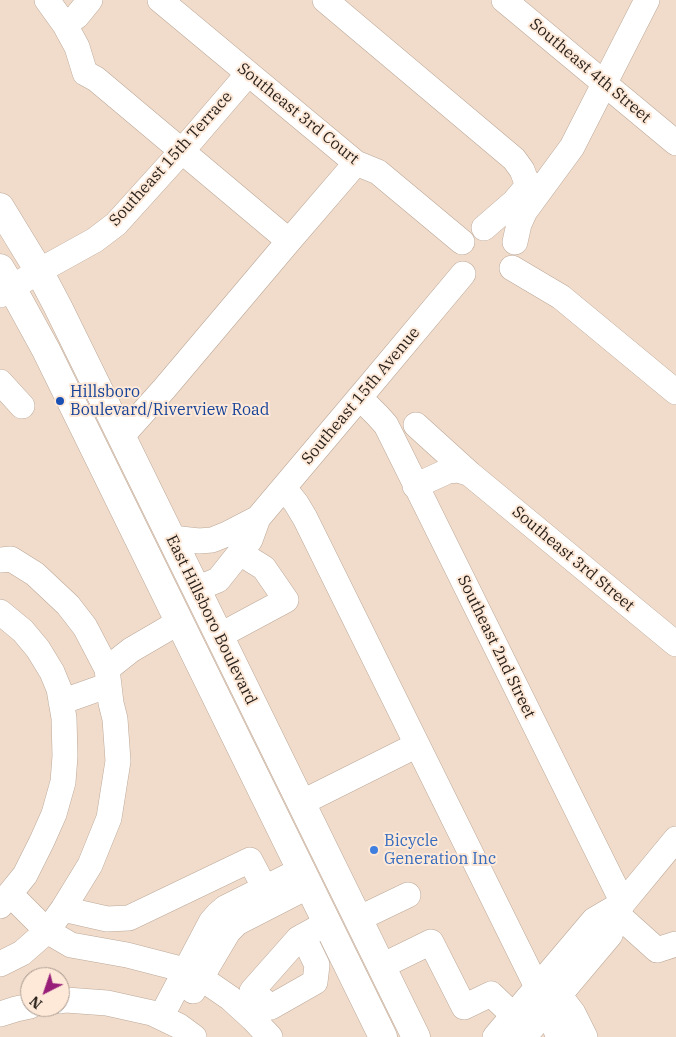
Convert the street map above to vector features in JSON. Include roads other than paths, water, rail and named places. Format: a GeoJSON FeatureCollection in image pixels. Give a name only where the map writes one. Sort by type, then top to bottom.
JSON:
{"type":"FeatureCollection","features":[{"type":"Feature","properties":{"kind":"main road","name":"East Hillsboro Boulevard"},"geometry":{"type":"LineString","coordinates":[[0,206],[58,307],[416,1037]]}},
{"type":"Feature","properties":{"kind":"main road","name":"East Hillsboro Boulevard"},"geometry":{"type":"LineString","coordinates":[[4,284],[46,350],[383,1037]]}},
{"type":"Feature","properties":{"kind":"main road"},"geometry":{"type":"LineString","coordinates":[[110,479],[164,570],[177,580],[196,589]]}},
{"type":"Feature","properties":{"kind":"main road"},"geometry":{"type":"LineString","coordinates":[[179,622],[195,621],[203,631],[227,678],[242,685]]}},
{"type":"Feature","properties":{"kind":"street"},"geometry":{"type":"LineString","coordinates":[[47,0],[65,25],[77,47],[85,73],[96,79],[289,241]]}},
{"type":"Feature","properties":{"kind":"street"},"geometry":{"type":"LineString","coordinates":[[65,25],[77,16],[90,0]]}},
{"type":"Feature","properties":{"kind":"street","name":"Southeast 3rd Court"},"geometry":{"type":"LineString","coordinates":[[160,0],[356,163],[378,172],[462,242]]}},
{"type":"Feature","properties":{"kind":"street"},"geometry":{"type":"LineString","coordinates":[[326,0],[514,159],[522,170],[528,186]]}},
{"type":"Feature","properties":{"kind":"street","name":"Southeast 4th Street"},"geometry":{"type":"LineString","coordinates":[[504,0],[676,143]]}},
{"type":"Feature","properties":{"kind":"street"},"geometry":{"type":"LineString","coordinates":[[515,242],[519,224],[525,211],[572,147],[647,0]]}},
{"type":"Feature","properties":{"kind":"street","name":"Southeast 15th Terrace"},"geometry":{"type":"LineString","coordinates":[[4,284],[39,271],[95,240],[116,224],[248,74]]}},
{"type":"Feature","properties":{"kind":"street"},"geometry":{"type":"LineString","coordinates":[[605,83],[528,186],[500,215],[462,242],[456,256],[458,266],[463,274],[472,279],[497,276],[561,298],[676,392]]}},
{"type":"Feature","properties":{"kind":"street"},"geometry":{"type":"LineString","coordinates":[[121,437],[356,163]]}},
{"type":"Feature","properties":{"kind":"street"},"geometry":{"type":"LineString","coordinates":[[484,228],[493,227],[509,234],[515,242],[518,251],[517,260],[497,276]]}},
{"type":"Feature","properties":{"kind":"street","name":"Southeast 15th Avenue"},"geometry":{"type":"LineString","coordinates":[[196,589],[218,580],[250,540],[258,518],[463,274]]}},
{"type":"Feature","properties":{"kind":"street"},"geometry":{"type":"LineString","coordinates":[[0,382],[22,406]]}},
{"type":"Feature","properties":{"kind":"street","name":"Southeast 2nd Street"},"geometry":{"type":"LineString","coordinates":[[360,398],[386,425],[620,909]]}},
{"type":"Feature","properties":{"kind":"street","name":"Southeast 3rd Street"},"geometry":{"type":"LineString","coordinates":[[416,425],[470,474],[676,644]]}},
{"type":"Feature","properties":{"kind":"street"},"geometry":{"type":"LineString","coordinates":[[416,486],[448,471],[458,470],[470,474]]}},
{"type":"Feature","properties":{"kind":"street"},"geometry":{"type":"LineString","coordinates":[[284,488],[305,518],[418,745],[548,997],[559,1037]]}},
{"type":"Feature","properties":{"kind":"street","name":"Southeast 15th Avenue"},"geometry":{"type":"LineString","coordinates":[[171,538],[199,541],[212,540],[258,518]]}},
{"type":"Feature","properties":{"kind":"street"},"geometry":{"type":"LineString","coordinates":[[219,636],[286,600],[264,568],[240,553]]}},
{"type":"Feature","properties":{"kind":"street"},"geometry":{"type":"LineString","coordinates":[[0,560],[10,559],[35,574],[68,605],[85,627],[108,677],[115,718],[118,761],[109,818],[90,864],[63,910],[47,931],[22,953],[0,964]]}},
{"type":"Feature","properties":{"kind":"street"},"geometry":{"type":"LineString","coordinates":[[0,612],[23,631],[38,649],[52,672],[59,689],[64,718],[65,756],[62,782],[54,814],[25,876],[5,900],[47,931],[71,945],[127,955],[193,974],[230,998],[270,1037]]}},
{"type":"Feature","properties":{"kind":"street"},"geometry":{"type":"LineString","coordinates":[[61,702],[108,677],[131,650],[179,622]]}},
{"type":"Feature","properties":{"kind":"street"},"geometry":{"type":"LineString","coordinates":[[301,803],[418,745]]}},
{"type":"Feature","properties":{"kind":"street"},"geometry":{"type":"LineString","coordinates":[[495,1037],[519,1026],[548,997],[594,920],[620,909],[676,839]]}},
{"type":"Feature","properties":{"kind":"street"},"geometry":{"type":"LineString","coordinates":[[63,910],[108,918],[129,918],[250,860],[269,896]]}},
{"type":"Feature","properties":{"kind":"street"},"geometry":{"type":"LineString","coordinates":[[70,1000],[107,1003],[152,1013],[177,1026],[211,922],[225,908],[269,896],[305,878]]}},
{"type":"Feature","properties":{"kind":"street"},"geometry":{"type":"LineString","coordinates":[[358,919],[408,896]]}},
{"type":"Feature","properties":{"kind":"street"},"geometry":{"type":"LineString","coordinates":[[620,909],[657,950],[676,944]]}},
{"type":"Feature","properties":{"kind":"street"},"geometry":{"type":"LineString","coordinates":[[303,936],[327,923]]}},
{"type":"Feature","properties":{"kind":"street"},"geometry":{"type":"LineString","coordinates":[[382,966],[431,942],[464,1007],[491,994],[519,1026]]}},
{"type":"Feature","properties":{"kind":"street"},"geometry":{"type":"LineString","coordinates":[[548,997],[573,1013],[585,1037]]}},
{"type":"Feature","properties":{"kind":"street"},"geometry":{"type":"LineString","coordinates":[[0,1014],[20,1008]]}},
{"type":"Feature","properties":{"kind":"place","name":"Hillsboro Boulevard/Riverview Road"},"geometry":{"type":"Point","coordinates":[60,401]}},
{"type":"Feature","properties":{"kind":"place","name":"Bicycle Generation Inc"},"geometry":{"type":"Point","coordinates":[374,850]}}]}
